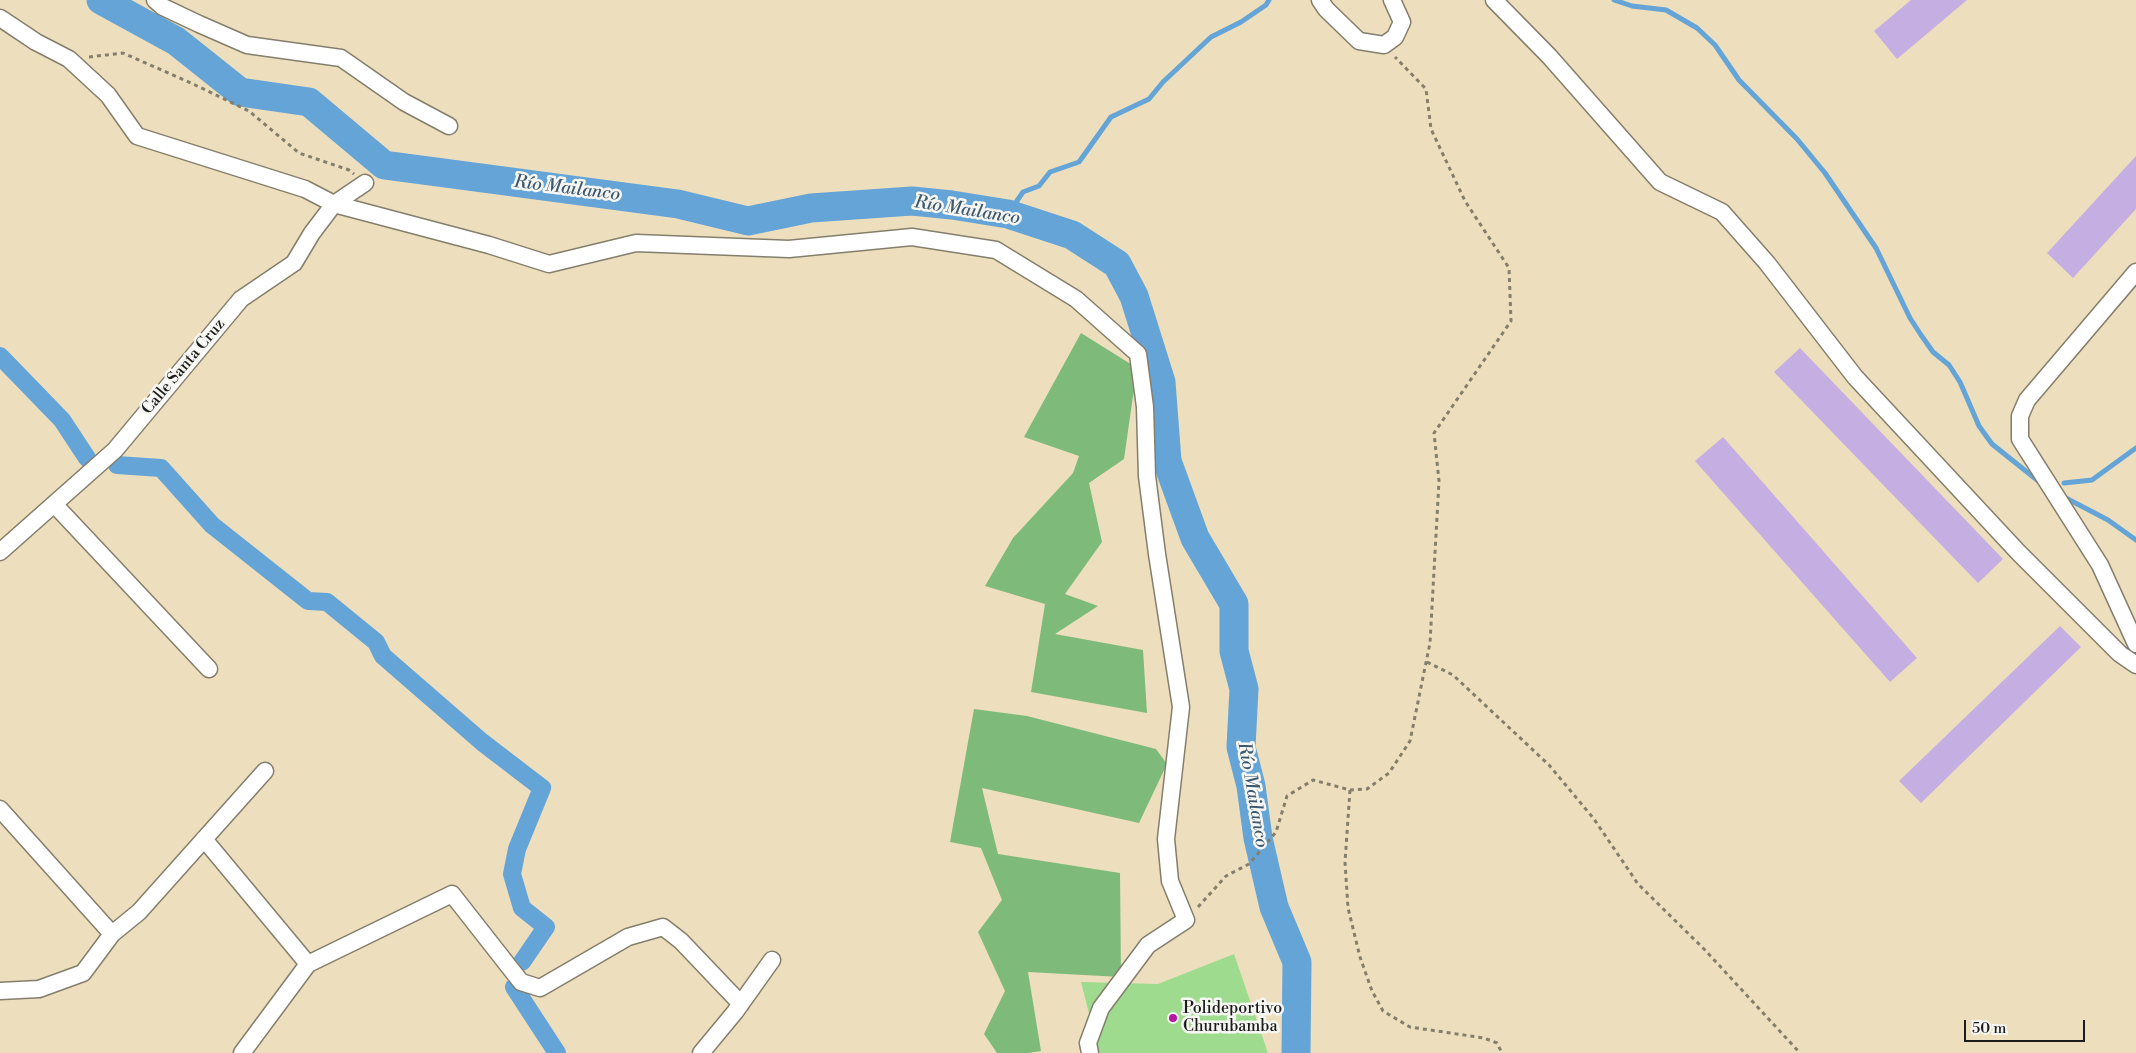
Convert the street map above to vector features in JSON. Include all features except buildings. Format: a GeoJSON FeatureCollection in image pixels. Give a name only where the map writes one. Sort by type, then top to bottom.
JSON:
{"type":"FeatureCollection","features":[{"type":"Feature","properties":{"kind":"street"},"geometry":{"type":"LineString","coordinates":[[155,0],[163,7],[181,16],[247,45],[341,58],[404,102],[449,126]]}},
{"type":"Feature","properties":{"kind":"street"},"geometry":{"type":"LineString","coordinates":[[1320,0],[1326,9],[1359,41],[1384,45],[1395,37],[1402,22],[1392,0]]}},
{"type":"Feature","properties":{"kind":"street"},"geometry":{"type":"LineString","coordinates":[[1494,0],[1550,56],[1660,182],[1722,212],[1767,263],[1854,377],[2018,552],[2120,654],[2136,664]]}},
{"type":"Feature","properties":{"kind":"street"},"geometry":{"type":"LineString","coordinates":[[0,18],[36,42],[69,59],[108,95],[137,136],[305,189],[334,204],[489,245],[549,264],[636,243],[789,249],[912,237],[996,250],[1076,299],[1138,354],[1145,407],[1147,476],[1182,707],[1166,839],[1170,881],[1186,920],[1148,945],[1101,1008],[1088,1043],[1090,1053]]}},
{"type":"Feature","properties":{"kind":"street","name":"Calle Santa Cruz"},"geometry":{"type":"LineString","coordinates":[[0,552],[115,450],[241,299],[294,263],[312,233],[334,204],[365,183]]}},
{"type":"Feature","properties":{"kind":"street"},"geometry":{"type":"LineString","coordinates":[[2136,272],[2026,400],[2020,416],[2020,439],[2100,565],[2136,644]]}},
{"type":"Feature","properties":{"kind":"street"},"geometry":{"type":"LineString","coordinates":[[54,504],[209,669]]}},
{"type":"Feature","properties":{"kind":"street"},"geometry":{"type":"LineString","coordinates":[[0,992],[40,989],[83,973],[112,934],[139,912],[265,771]]}},
{"type":"Feature","properties":{"kind":"street"},"geometry":{"type":"LineString","coordinates":[[0,809],[112,934]]}},
{"type":"Feature","properties":{"kind":"street"},"geometry":{"type":"LineString","coordinates":[[204,839],[308,964]]}},
{"type":"Feature","properties":{"kind":"street"},"geometry":{"type":"LineString","coordinates":[[242,1053],[308,964],[452,894],[521,982],[540,988],[628,937],[663,927],[681,941],[741,1004]]}},
{"type":"Feature","properties":{"kind":"street"},"geometry":{"type":"LineString","coordinates":[[701,1053],[741,1004],[772,960]]}},
{"type":"Feature","properties":{"kind":"path"},"geometry":{"type":"LineString","coordinates":[[1186,920],[1226,876],[1249,864],[1276,832],[1287,796],[1313,780],[1350,790],[1367,789],[1389,773],[1410,741],[1430,643],[1439,482],[1434,433],[1511,321],[1509,268],[1465,201],[1431,129],[1426,89],[1384,45]]}},
{"type":"Feature","properties":{"kind":"path"},"geometry":{"type":"LineString","coordinates":[[69,59],[123,54],[249,111],[300,153],[349,170],[365,183]]}},
{"type":"Feature","properties":{"kind":"path"},"geometry":{"type":"LineString","coordinates":[[1427,662],[1453,675],[1548,765],[1594,819],[1638,884],[1705,950],[1800,1053]]}},
{"type":"Feature","properties":{"kind":"path"},"geometry":{"type":"LineString","coordinates":[[1350,790],[1345,862],[1348,908],[1360,957],[1372,991],[1384,1011],[1410,1027],[1484,1038],[1498,1043],[1502,1053]]}},
{"type":"Feature","properties":{"kind":"green space"},"geometry":{"type":"Polygon","coordinates":[[[1081,333],[1137,368],[1124,459],[1089,483],[1102,542],[1065,594],[1098,606],[1055,634],[1143,650],[1147,713],[1031,692],[1045,604],[985,586],[1013,538],[1073,473],[1079,456],[1024,437],[1081,333]]]}},
{"type":"Feature","properties":{"kind":"green space"},"geometry":{"type":"Polygon","coordinates":[[[974,709],[1027,716],[1156,749],[1167,764],[1139,823],[982,788],[998,854],[1120,873],[1121,977],[1028,972],[1041,1051],[997,1053],[984,1034],[1005,991],[978,932],[1002,900],[981,848],[950,842],[974,709]]]}},
{"type":"Feature","properties":{"kind":"green space","name":"Polideportivo Churubamba"},"geometry":{"type":"Polygon","coordinates":[[[1234,954],[1268,1053],[1099,1053],[1081,982],[1158,984],[1234,954]]]}},
{"type":"Feature","properties":{"kind":"waterway","name":"Río Mailanco"},"geometry":{"type":"LineString","coordinates":[[101,0],[176,41],[240,92],[309,102],[384,165],[678,204],[748,221],[811,208],[912,201],[952,205],[1008,214],[1072,235],[1117,264],[1134,296],[1161,382],[1167,461],[1195,538],[1234,604],[1234,651],[1244,689],[1241,747],[1251,786],[1258,838],[1274,907],[1297,962],[1296,1053]]}},
{"type":"Feature","properties":{"kind":"waterway"},"geometry":{"type":"LineString","coordinates":[[1008,214],[1023,192],[1039,186],[1050,172],[1079,162],[1111,117],[1149,99],[1163,82],[1211,37],[1241,22],[1266,5],[1269,0]]}},
{"type":"Feature","properties":{"kind":"waterway"},"geometry":{"type":"LineString","coordinates":[[1614,0],[1632,6],[1666,10],[1697,28],[1715,45],[1739,80],[1797,139],[1825,173],[1876,248],[1910,318],[1933,352],[1949,365],[1960,382],[1979,426],[1992,444],[2042,484]]}},
{"type":"Feature","properties":{"kind":"waterway"},"geometry":{"type":"LineString","coordinates":[[0,356],[62,420],[87,458]]}},
{"type":"Feature","properties":{"kind":"waterway"},"geometry":{"type":"LineString","coordinates":[[2064,483],[2092,480],[2136,448]]}},
{"type":"Feature","properties":{"kind":"waterway"},"geometry":{"type":"LineString","coordinates":[[117,465],[161,468],[212,525],[308,601],[327,602],[376,642],[383,656],[482,742],[542,788],[517,849],[512,874],[522,908],[546,927],[522,962]]}},
{"type":"Feature","properties":{"kind":"waterway"},"geometry":{"type":"LineString","coordinates":[[2062,496],[2108,520],[2136,540]]}},
{"type":"Feature","properties":{"kind":"waterway"},"geometry":{"type":"LineString","coordinates":[[514,987],[557,1053]]}},
{"type":"Feature","properties":{"kind":"place","name":"Polideportivo Churubamba"},"geometry":{"type":"Point","coordinates":[1173,1018]}}]}
